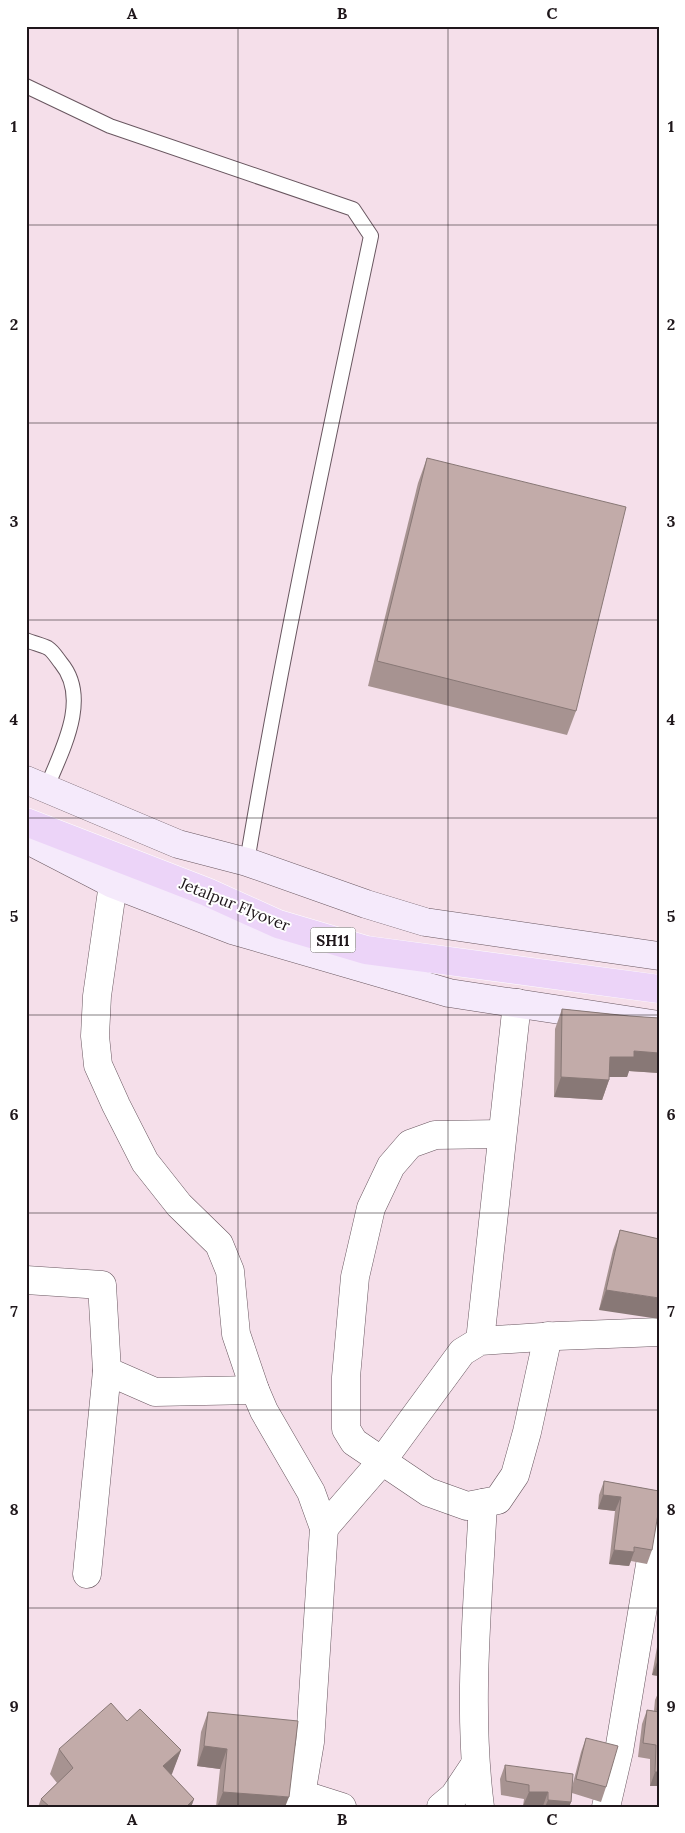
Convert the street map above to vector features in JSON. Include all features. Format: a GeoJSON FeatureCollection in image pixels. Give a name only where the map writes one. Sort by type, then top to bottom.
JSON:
{"type":"FeatureCollection","features":[{"type":"Feature","properties":{"kind":"main road","name":"Jetalpur Flyover"},"geometry":{"type":"LineString","coordinates":[[26,822],[207,892],[278,924],[366,950],[659,989]]}},
{"type":"Feature","properties":{"kind":"street"},"geometry":{"type":"LineString","coordinates":[[36,784],[178,844],[247,862],[366,904],[425,922],[659,956]]}},
{"type":"Feature","properties":{"kind":"street"},"geometry":{"type":"LineString","coordinates":[[26,839],[113,884],[232,930],[449,993],[659,1025]]}},
{"type":"Feature","properties":{"kind":"street"},"geometry":{"type":"LineString","coordinates":[[113,884],[97,996],[95,1036],[98,1065],[145,1162],[179,1205],[219,1244],[230,1272],[236,1334],[255,1390],[264,1411],[311,1492],[324,1528],[310,1742],[300,1800],[342,1807]]}},
{"type":"Feature","properties":{"kind":"street"},"geometry":{"type":"LineString","coordinates":[[480,1341],[517,1003]]}},
{"type":"Feature","properties":{"kind":"street"},"geometry":{"type":"LineString","coordinates":[[502,1134],[435,1135],[410,1144],[391,1166],[371,1208],[355,1277],[346,1377],[346,1429],[354,1442],[428,1492],[467,1506],[498,1500],[515,1475],[527,1432],[548,1336]]}},
{"type":"Feature","properties":{"kind":"street"},"geometry":{"type":"LineString","coordinates":[[26,1280],[102,1285],[107,1371],[86,1574]]}},
{"type":"Feature","properties":{"kind":"street"},"geometry":{"type":"LineString","coordinates":[[324,1528],[382,1461],[462,1352],[480,1341],[548,1336],[659,1332]]}},
{"type":"Feature","properties":{"kind":"street"},"geometry":{"type":"LineString","coordinates":[[107,1371],[155,1392],[255,1390]]}},
{"type":"Feature","properties":{"kind":"street"},"geometry":{"type":"LineString","coordinates":[[480,1807],[474,1766],[473,1694],[483,1503]]}},
{"type":"Feature","properties":{"kind":"street"},"geometry":{"type":"LineString","coordinates":[[606,1807],[619,1751],[659,1505]]}},
{"type":"Feature","properties":{"kind":"street"},"geometry":{"type":"LineString","coordinates":[[441,1807],[454,1796],[474,1766]]}},
{"type":"Feature","properties":{"kind":"lane"},"geometry":{"type":"LineString","coordinates":[[26,86],[110,126],[353,209],[371,236],[305,545],[268,737],[247,862]]}},
{"type":"Feature","properties":{"kind":"lane"},"geometry":{"type":"LineString","coordinates":[[26,640],[49,649],[66,669],[74,689],[73,714],[68,735],[36,784]]}},
{"type":"Feature","properties":{"kind":"building"},"geometry":{"type":"Polygon","coordinates":[[[427,458],[626,507],[576,711],[377,661],[427,458]]]}},
{"type":"Feature","properties":{"kind":"building"},"geometry":{"type":"Polygon","coordinates":[[[562,1009],[659,1018],[659,1053],[634,1051],[634,1057],[610,1057],[609,1080],[561,1077],[562,1009]]]}},
{"type":"Feature","properties":{"kind":"building"},"geometry":{"type":"Polygon","coordinates":[[[620,1230],[659,1239],[659,1298],[606,1290],[620,1230]]]}},
{"type":"Feature","properties":{"kind":"building"},"geometry":{"type":"Polygon","coordinates":[[[604,1481],[659,1491],[659,1508],[652,1550],[634,1547],[634,1552],[614,1550],[621,1497],[603,1495],[604,1481]]]}},
{"type":"Feature","properties":{"kind":"building"},"geometry":{"type":"Polygon","coordinates":[[[111,1703],[127,1721],[140,1709],[181,1750],[163,1766],[194,1799],[186,1807],[50,1807],[41,1799],[73,1768],[59,1749],[111,1703]]]}},
{"type":"Feature","properties":{"kind":"building"},"geometry":{"type":"Polygon","coordinates":[[[647,1710],[659,1712],[659,1772],[655,1772],[656,1745],[643,1743],[647,1710]]]}},
{"type":"Feature","properties":{"kind":"building"},"geometry":{"type":"Polygon","coordinates":[[[208,1712],[298,1721],[289,1797],[223,1792],[227,1749],[204,1746],[208,1712]]]}},
{"type":"Feature","properties":{"kind":"building"},"geometry":{"type":"Polygon","coordinates":[[[586,1738],[618,1746],[606,1787],[576,1779],[586,1738]]]}},
{"type":"Feature","properties":{"kind":"building"},"geometry":{"type":"Polygon","coordinates":[[[505,1765],[573,1774],[571,1802],[548,1800],[548,1792],[529,1792],[529,1785],[506,1781],[505,1765]]]}}]}
